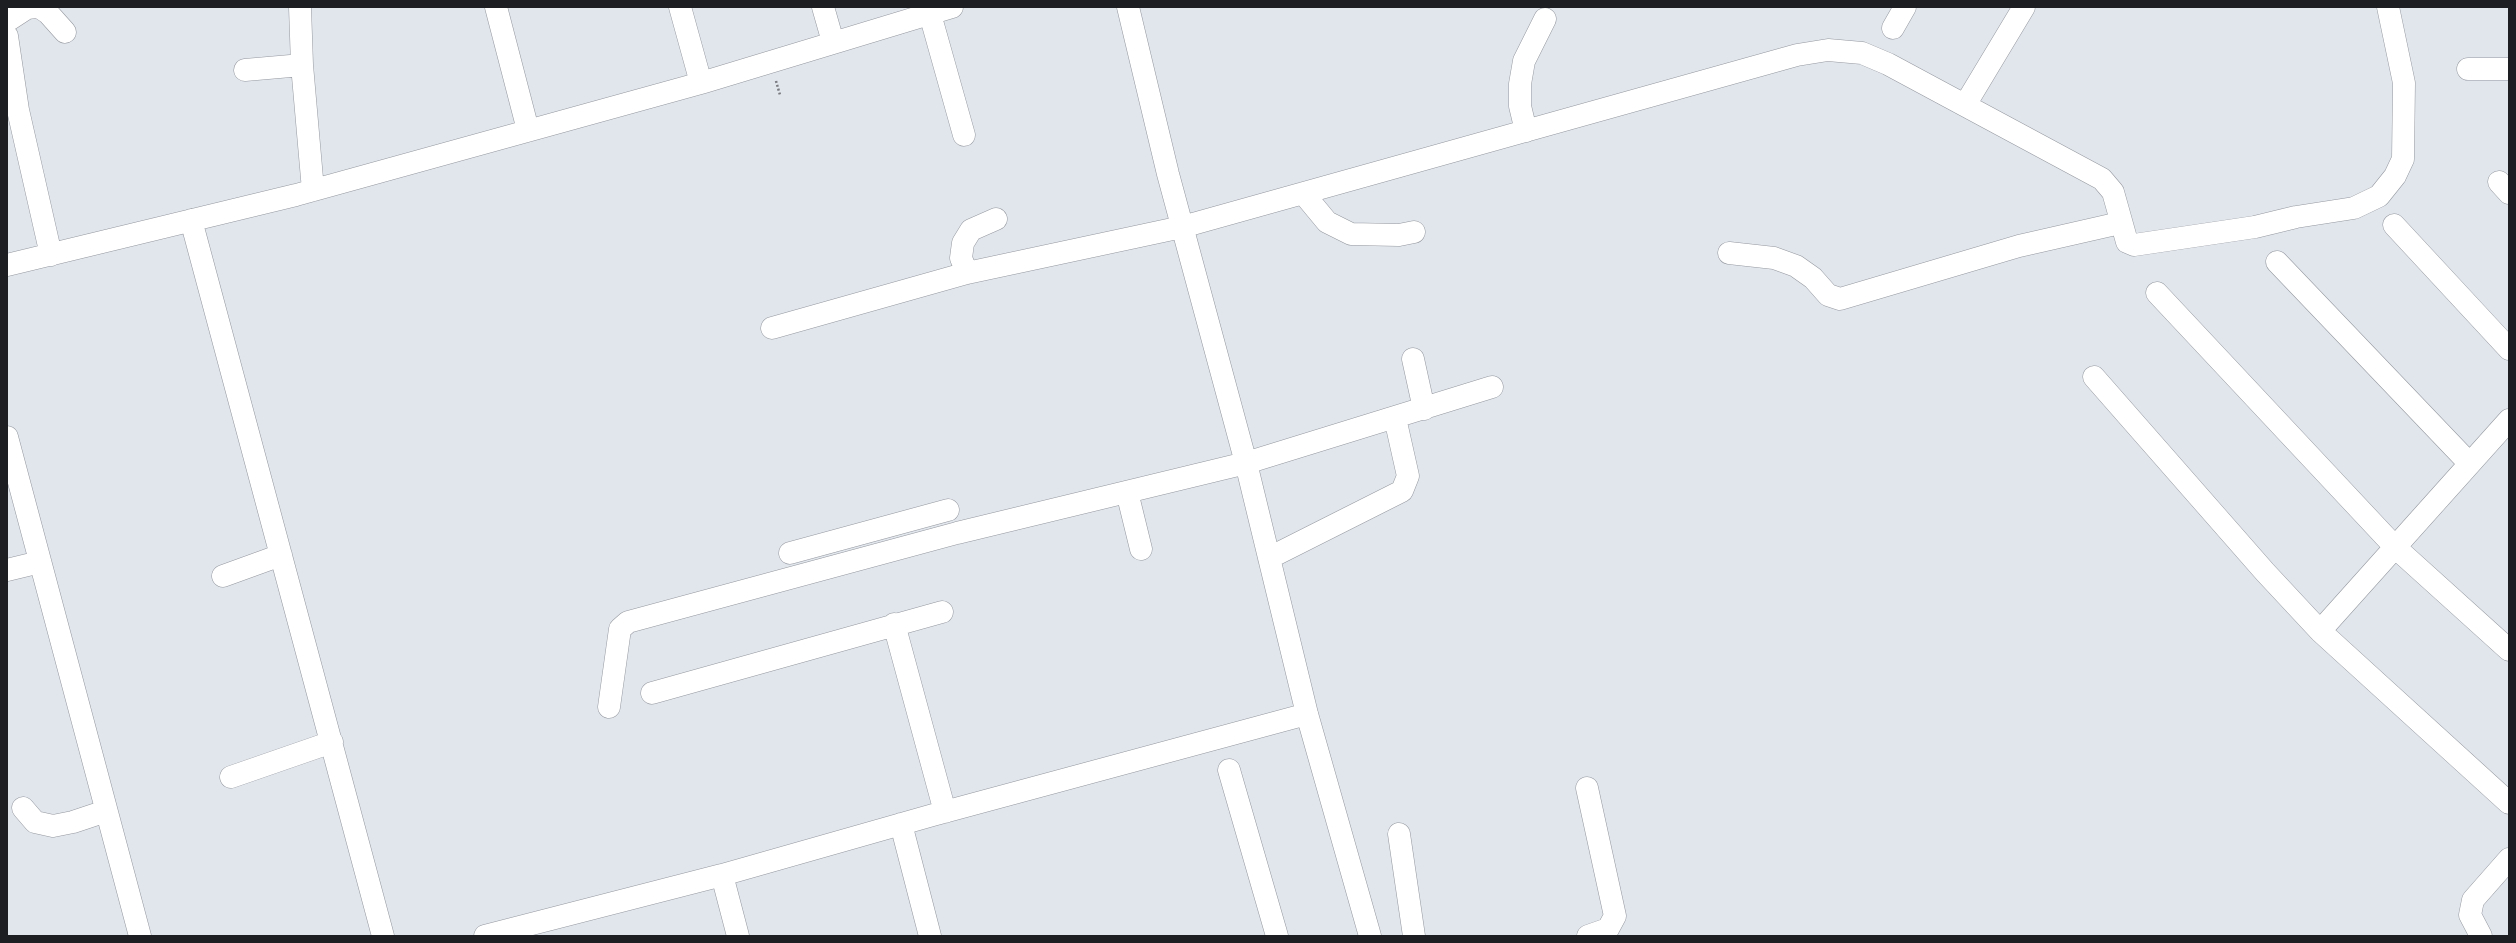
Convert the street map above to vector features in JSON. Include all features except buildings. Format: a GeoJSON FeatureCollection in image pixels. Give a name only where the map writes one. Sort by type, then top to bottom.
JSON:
{"type":"FeatureCollection","features":[{"type":"Feature","properties":{"kind":"street"},"geometry":{"type":"LineString","coordinates":[[7,21],[28,8],[37,7],[48,13],[65,32]]}},
{"type":"Feature","properties":{"kind":"street"},"geometry":{"type":"LineString","coordinates":[[300,7],[302,65],[313,190]]}},
{"type":"Feature","properties":{"kind":"street"},"geometry":{"type":"LineString","coordinates":[[496,7],[528,130]]}},
{"type":"Feature","properties":{"kind":"street"},"geometry":{"type":"LineString","coordinates":[[680,7],[701,83]]}},
{"type":"Feature","properties":{"kind":"street"},"geometry":{"type":"LineString","coordinates":[[823,7],[833,42]]}},
{"type":"Feature","properties":{"kind":"street"},"geometry":{"type":"LineString","coordinates":[[7,265],[313,190],[701,83],[952,7]]}},
{"type":"Feature","properties":{"kind":"street"},"geometry":{"type":"LineString","coordinates":[[1128,7],[1182,227],[1246,463],[1307,714],[1370,936]]}},
{"type":"Feature","properties":{"kind":"street"},"geometry":{"type":"LineString","coordinates":[[1893,28],[1905,7]]}},
{"type":"Feature","properties":{"kind":"street"},"geometry":{"type":"LineString","coordinates":[[1965,105],[2024,7]]}},
{"type":"Feature","properties":{"kind":"street"},"geometry":{"type":"LineString","coordinates":[[772,328],[967,273],[1182,227],[1789,57],[1828,50],[1862,53],[1965,105],[2102,179],[2113,192],[2120,223],[2127,242],[2134,245],[2167,242],[2255,227],[2296,217],[2354,208],[2379,196],[2394,176],[2403,159],[2404,83],[2388,7]]}},
{"type":"Feature","properties":{"kind":"street"},"geometry":{"type":"LineString","coordinates":[[930,14],[964,135]]}},
{"type":"Feature","properties":{"kind":"street"},"geometry":{"type":"LineString","coordinates":[[1526,131],[1520,106],[1520,84],[1524,61],[1545,19]]}},
{"type":"Feature","properties":{"kind":"street"},"geometry":{"type":"LineString","coordinates":[[7,36],[18,110],[51,255]]}},
{"type":"Feature","properties":{"kind":"street"},"geometry":{"type":"LineString","coordinates":[[244,70],[302,65]]}},
{"type":"Feature","properties":{"kind":"street"},"geometry":{"type":"LineString","coordinates":[[2468,69],[2509,70]]}},
{"type":"Feature","properties":{"kind":"street"},"geometry":{"type":"LineString","coordinates":[[1303,193],[1327,222],[1351,234],[1399,234],[1414,232]]}},
{"type":"Feature","properties":{"kind":"street"},"geometry":{"type":"LineString","coordinates":[[967,273],[961,258],[963,244],[971,230],[996,219]]}},
{"type":"Feature","properties":{"kind":"street"},"geometry":{"type":"LineString","coordinates":[[191,220],[383,936]]}},
{"type":"Feature","properties":{"kind":"street"},"geometry":{"type":"LineString","coordinates":[[1729,253],[1774,258],[1796,266],[1813,278],[1828,295],[1840,299],[2019,246],[2120,223]]}},
{"type":"Feature","properties":{"kind":"street"},"geometry":{"type":"LineString","coordinates":[[2394,225],[2509,349]]}},
{"type":"Feature","properties":{"kind":"street"},"geometry":{"type":"LineString","coordinates":[[2277,262],[2469,463]]}},
{"type":"Feature","properties":{"kind":"street"},"geometry":{"type":"LineString","coordinates":[[2157,293],[2396,548],[2508,646]]}},
{"type":"Feature","properties":{"kind":"street"},"geometry":{"type":"LineString","coordinates":[[1413,358],[1424,409]]}},
{"type":"Feature","properties":{"kind":"street"},"geometry":{"type":"LineString","coordinates":[[2094,377],[2265,572],[2320,631],[2509,803]]}},
{"type":"Feature","properties":{"kind":"street"},"geometry":{"type":"LineString","coordinates":[[609,707],[620,629],[628,622],[902,548],[1246,463],[1492,388]]}},
{"type":"Feature","properties":{"kind":"street"},"geometry":{"type":"LineString","coordinates":[[1269,558],[1402,491],[1408,476],[1396,418]]}},
{"type":"Feature","properties":{"kind":"street"},"geometry":{"type":"LineString","coordinates":[[2320,631],[2396,548],[2469,463],[2509,420]]}},
{"type":"Feature","properties":{"kind":"street"},"geometry":{"type":"LineString","coordinates":[[7,437],[11,466],[40,562],[140,936]]}},
{"type":"Feature","properties":{"kind":"street"},"geometry":{"type":"LineString","coordinates":[[1127,492],[1141,550]]}},
{"type":"Feature","properties":{"kind":"street"},"geometry":{"type":"LineString","coordinates":[[790,553],[948,510]]}},
{"type":"Feature","properties":{"kind":"street"},"geometry":{"type":"LineString","coordinates":[[895,524],[902,548]]}},
{"type":"Feature","properties":{"kind":"street"},"geometry":{"type":"LineString","coordinates":[[224,576],[281,555]]}},
{"type":"Feature","properties":{"kind":"street"},"geometry":{"type":"LineString","coordinates":[[7,570],[40,562]]}},
{"type":"Feature","properties":{"kind":"street"},"geometry":{"type":"LineString","coordinates":[[652,693],[894,624],[942,612]]}},
{"type":"Feature","properties":{"kind":"street"},"geometry":{"type":"LineString","coordinates":[[894,624],[946,812]]}},
{"type":"Feature","properties":{"kind":"street"},"geometry":{"type":"LineString","coordinates":[[485,936],[722,875],[901,824],[1307,714]]}},
{"type":"Feature","properties":{"kind":"street"},"geometry":{"type":"LineString","coordinates":[[231,777],[332,742]]}},
{"type":"Feature","properties":{"kind":"street"},"geometry":{"type":"LineString","coordinates":[[1229,770],[1277,936]]}},
{"type":"Feature","properties":{"kind":"street"},"geometry":{"type":"LineString","coordinates":[[1587,788],[1615,916],[1608,929],[1588,936]]}},
{"type":"Feature","properties":{"kind":"street"},"geometry":{"type":"LineString","coordinates":[[23,808],[34,822],[52,826],[73,822],[106,811]]}},
{"type":"Feature","properties":{"kind":"street"},"geometry":{"type":"LineString","coordinates":[[901,824],[930,936]]}},
{"type":"Feature","properties":{"kind":"street"},"geometry":{"type":"LineString","coordinates":[[1399,834],[1414,936]]}},
{"type":"Feature","properties":{"kind":"street"},"geometry":{"type":"LineString","coordinates":[[2481,936],[2470,915],[2473,900],[2509,859]]}},
{"type":"Feature","properties":{"kind":"street"},"geometry":{"type":"LineString","coordinates":[[722,875],[738,936]]}}]}
